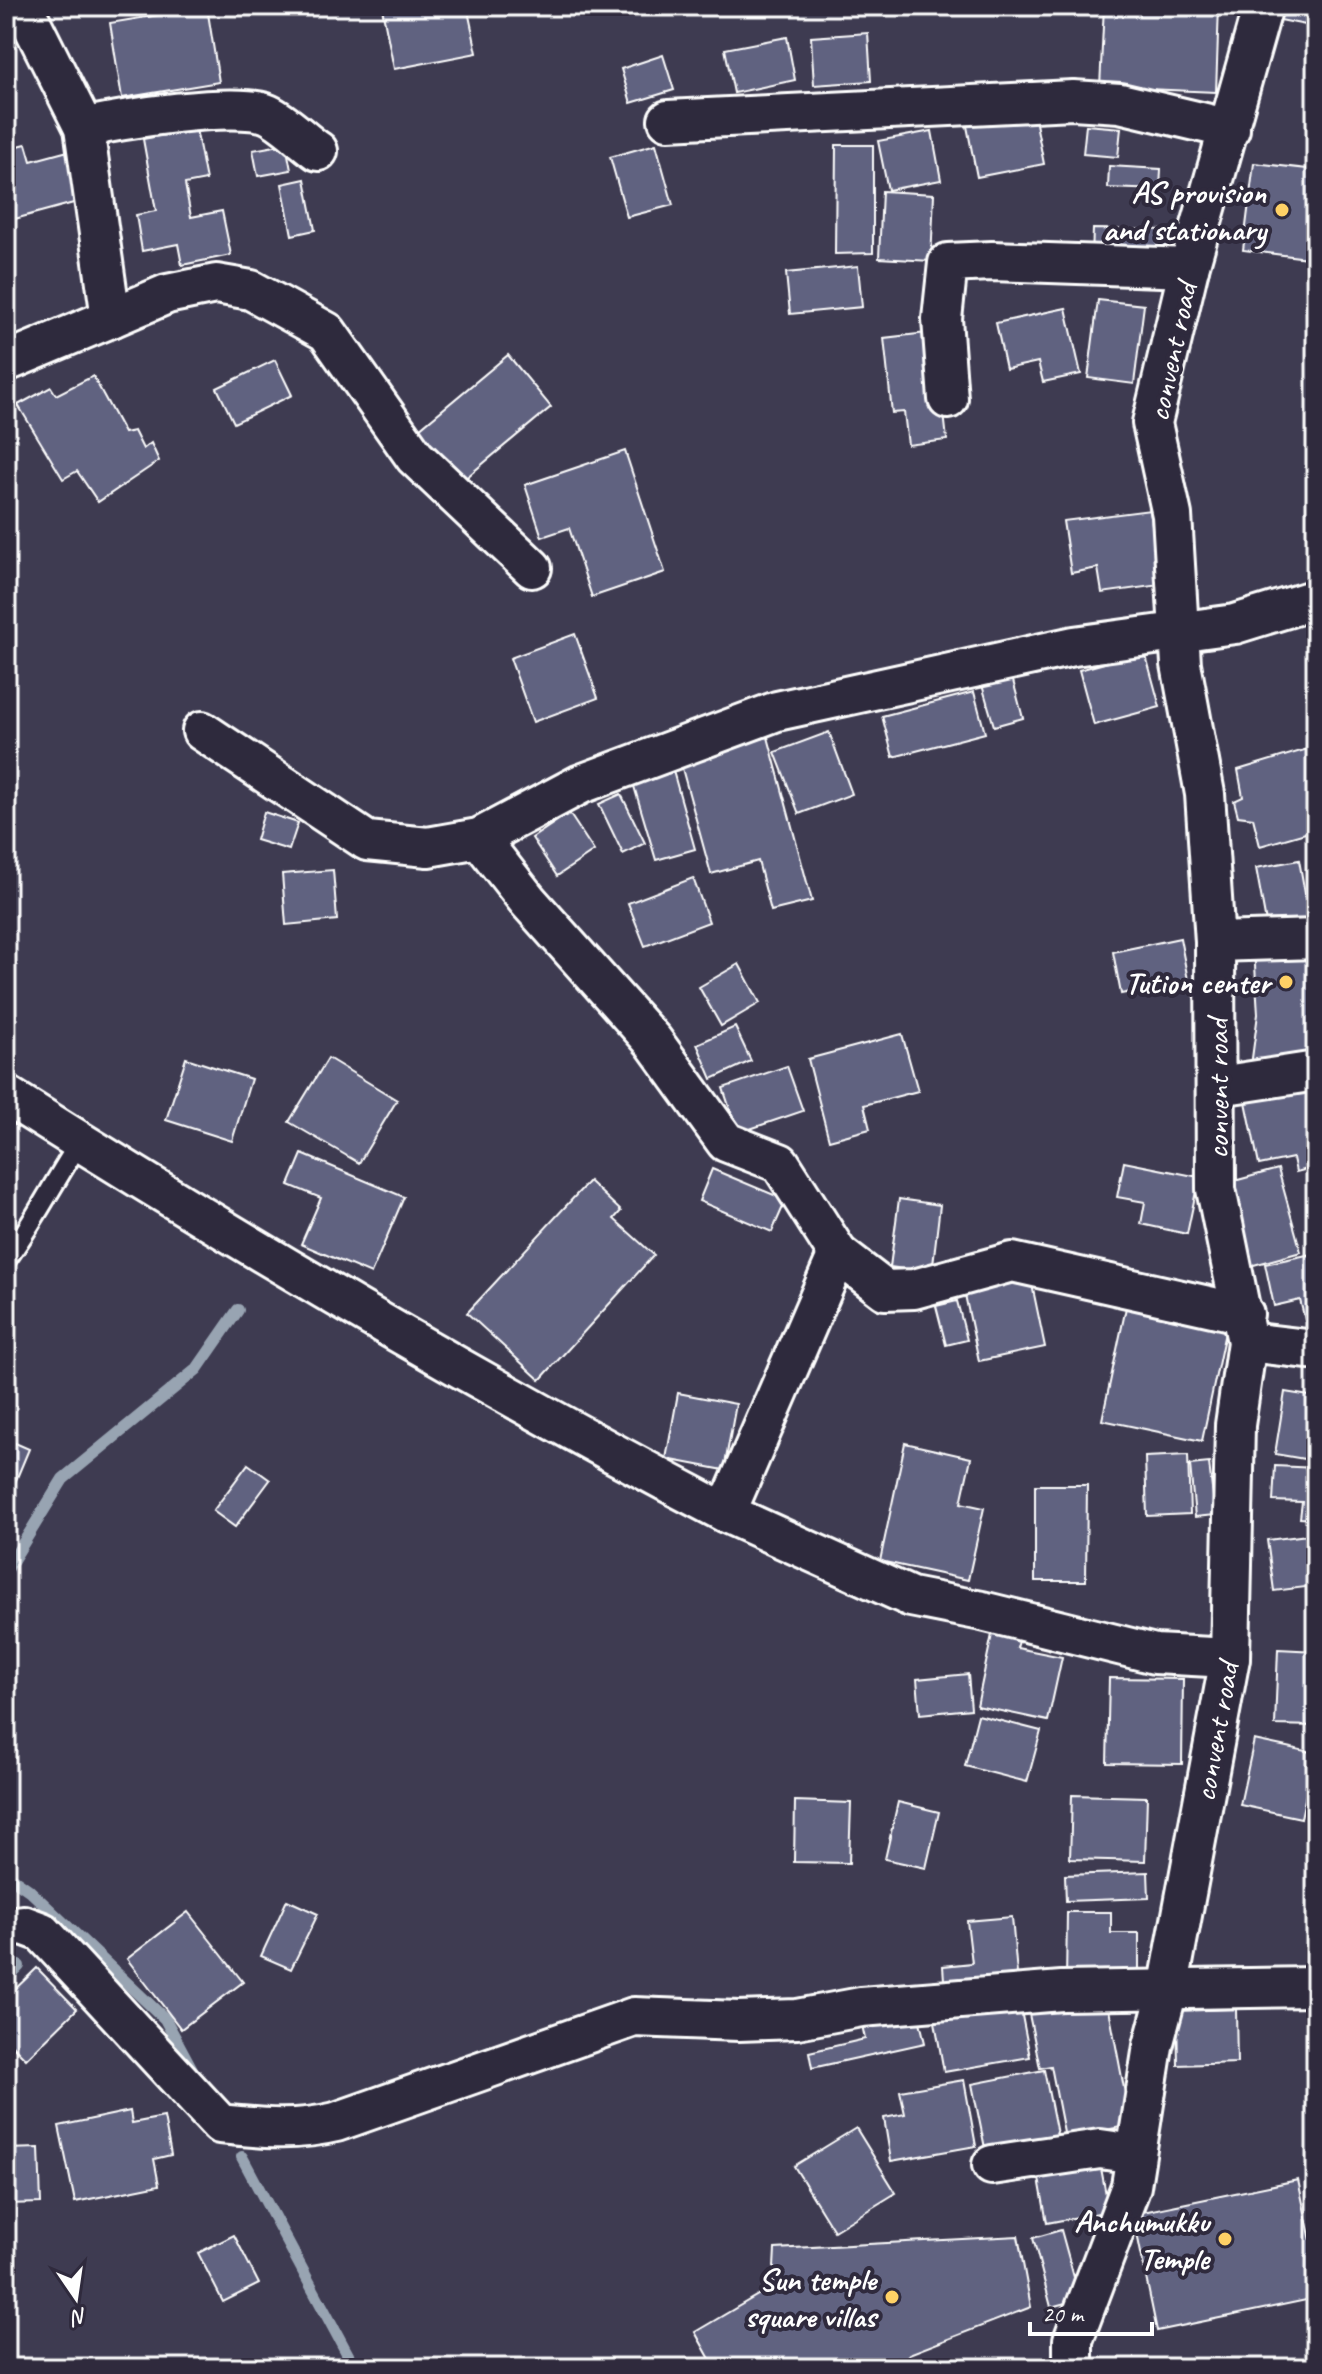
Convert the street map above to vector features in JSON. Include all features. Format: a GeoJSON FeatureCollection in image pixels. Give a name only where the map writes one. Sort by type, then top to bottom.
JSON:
{"type":"FeatureCollection","features":[{"type":"Feature","properties":{"kind":"street"},"geometry":{"type":"LineString","coordinates":[[23,6],[84,128],[111,318]]}},
{"type":"Feature","properties":{"kind":"street","name":"convent road"},"geometry":{"type":"LineString","coordinates":[[1073,2368],[1073,2340],[1131,2186],[1153,2046],[1168,1990],[1230,1658],[1235,1425],[1246,1328],[1216,1189],[1219,1086],[1215,942],[1205,794],[1181,664],[1172,515],[1152,423],[1189,268],[1263,6]]}},
{"type":"Feature","properties":{"kind":"street"},"geometry":{"type":"LineString","coordinates":[[668,120],[1073,100],[1120,103],[1230,129]]}},
{"type":"Feature","properties":{"kind":"street"},"geometry":{"type":"LineString","coordinates":[[84,128],[119,119],[215,111],[267,113],[318,151]]}},
{"type":"Feature","properties":{"kind":"street"},"geometry":{"type":"LineString","coordinates":[[948,399],[942,319],[948,263],[992,261],[1189,268]]}},
{"type":"Feature","properties":{"kind":"street"},"geometry":{"type":"LineString","coordinates":[[6,362],[167,294],[216,284],[251,290],[327,332],[415,457],[532,568]]}},
{"type":"Feature","properties":{"kind":"street"},"geometry":{"type":"LineString","coordinates":[[202,731],[367,841],[428,847],[479,838],[581,784],[777,711],[1074,646],[1235,624],[1316,599]]}},
{"type":"Feature","properties":{"kind":"street"},"geometry":{"type":"LineString","coordinates":[[479,838],[528,901],[653,1041],[726,1142],[780,1163],[838,1254],[885,1290],[914,1289],[1012,1262],[1316,1350]]}},
{"type":"Feature","properties":{"kind":"street"},"geometry":{"type":"LineString","coordinates":[[1215,942],[1316,939]]}},
{"type":"Feature","properties":{"kind":"street"},"geometry":{"type":"LineString","coordinates":[[1219,1086],[1316,1071]]}},
{"type":"Feature","properties":{"kind":"street"},"geometry":{"type":"LineString","coordinates":[[6,1095],[80,1142],[606,1450],[726,1513],[911,1597],[982,1611],[1155,1654],[1230,1658]]}},
{"type":"Feature","properties":{"kind":"street"},"geometry":{"type":"LineString","coordinates":[[726,1513],[838,1254]]}},
{"type":"Feature","properties":{"kind":"street"},"geometry":{"type":"LineString","coordinates":[[6,1927],[23,1925],[42,1932],[220,2124],[271,2130],[300,2130],[336,2122],[634,2017],[739,2021],[797,2019],[861,2007],[1062,1991],[1168,1990],[1310,1997]]}},
{"type":"Feature","properties":{"kind":"street"},"geometry":{"type":"LineString","coordinates":[[992,2165],[1100,2149],[1135,2154]]}},
{"type":"Feature","properties":{"kind":"lane"},"geometry":{"type":"LineString","coordinates":[[6,1260],[32,1225],[49,1188],[80,1142]]}},
{"type":"Feature","properties":{"kind":"building"},"geometry":{"type":"Polygon","coordinates":[[[115,6],[149,6],[150,10],[116,13],[115,6]]]}},
{"type":"Feature","properties":{"kind":"building"},"geometry":{"type":"Polygon","coordinates":[[[467,6],[477,53],[394,69],[382,8],[467,6]]]}},
{"type":"Feature","properties":{"kind":"building"},"geometry":{"type":"Polygon","coordinates":[[[1104,6],[1219,6],[1216,92],[1100,87],[1104,6]]]}},
{"type":"Feature","properties":{"kind":"building"},"geometry":{"type":"Polygon","coordinates":[[[1278,6],[1316,6],[1316,27],[1275,19],[1278,6]]]}},
{"type":"Feature","properties":{"kind":"building"},"geometry":{"type":"Polygon","coordinates":[[[207,7],[219,82],[122,98],[110,23],[207,7]]]}},
{"type":"Feature","properties":{"kind":"building"},"geometry":{"type":"Polygon","coordinates":[[[868,33],[871,81],[814,85],[811,37],[868,33]]]}},
{"type":"Feature","properties":{"kind":"building"},"geometry":{"type":"Polygon","coordinates":[[[787,37],[795,80],[734,93],[725,49],[787,37]]]}},
{"type":"Feature","properties":{"kind":"building"},"geometry":{"type":"Polygon","coordinates":[[[663,55],[674,90],[631,103],[621,69],[663,55]]]}},
{"type":"Feature","properties":{"kind":"building"},"geometry":{"type":"Polygon","coordinates":[[[1033,108],[1044,164],[977,177],[966,121],[1033,108]]]}},
{"type":"Feature","properties":{"kind":"building"},"geometry":{"type":"Polygon","coordinates":[[[6,111],[12,127],[6,129],[6,111]]]}},
{"type":"Feature","properties":{"kind":"building"},"geometry":{"type":"Polygon","coordinates":[[[1086,125],[1121,128],[1118,157],[1083,154],[1086,125]]]}},
{"type":"Feature","properties":{"kind":"building"},"geometry":{"type":"Polygon","coordinates":[[[196,129],[206,180],[185,184],[191,217],[222,211],[231,255],[182,265],[178,244],[142,251],[136,215],[156,211],[143,139],[196,129]]]}},
{"type":"Feature","properties":{"kind":"building"},"geometry":{"type":"Polygon","coordinates":[[[932,131],[941,180],[888,190],[878,141],[932,131]]]}},
{"type":"Feature","properties":{"kind":"building"},"geometry":{"type":"Polygon","coordinates":[[[26,144],[31,161],[68,151],[81,201],[11,220],[6,201],[6,149],[26,144]]]}},
{"type":"Feature","properties":{"kind":"building"},"geometry":{"type":"Polygon","coordinates":[[[286,144],[291,170],[258,176],[253,150],[286,144]]]}},
{"type":"Feature","properties":{"kind":"building"},"geometry":{"type":"Polygon","coordinates":[[[656,144],[673,205],[627,217],[610,157],[656,144]]]}},
{"type":"Feature","properties":{"kind":"building"},"geometry":{"type":"Polygon","coordinates":[[[836,145],[873,145],[873,253],[835,254],[836,145]]]}},
{"type":"Feature","properties":{"kind":"building","name":"AS provision and stationary"},"geometry":{"type":"Polygon","coordinates":[[[1254,163],[1316,170],[1316,259],[1243,250],[1254,163]]]}},
{"type":"Feature","properties":{"kind":"building"},"geometry":{"type":"Polygon","coordinates":[[[1109,166],[1161,169],[1160,190],[1108,188],[1109,166]]]}},
{"type":"Feature","properties":{"kind":"building"},"geometry":{"type":"Polygon","coordinates":[[[305,179],[315,230],[292,235],[282,184],[305,179]]]}},
{"type":"Feature","properties":{"kind":"building"},"geometry":{"type":"Polygon","coordinates":[[[882,191],[934,194],[931,261],[879,258],[882,191]]]}},
{"type":"Feature","properties":{"kind":"building"},"geometry":{"type":"Polygon","coordinates":[[[1093,229],[1171,230],[1171,259],[1092,258],[1093,229]]]}},
{"type":"Feature","properties":{"kind":"building"},"geometry":{"type":"Polygon","coordinates":[[[858,266],[862,307],[790,314],[786,273],[858,266]]]}},
{"type":"Feature","properties":{"kind":"building"},"geometry":{"type":"Polygon","coordinates":[[[1098,300],[1144,305],[1134,384],[1088,378],[1098,300]]]}},
{"type":"Feature","properties":{"kind":"building"},"geometry":{"type":"Polygon","coordinates":[[[1066,308],[1081,374],[1043,382],[1038,362],[1006,369],[996,323],[1066,308]]]}},
{"type":"Feature","properties":{"kind":"building"},"geometry":{"type":"Polygon","coordinates":[[[935,332],[947,440],[908,445],[904,412],[892,413],[884,338],[935,332]]]}},
{"type":"Feature","properties":{"kind":"building"},"geometry":{"type":"Polygon","coordinates":[[[508,355],[551,407],[461,482],[418,430],[508,355]]]}},
{"type":"Feature","properties":{"kind":"building"},"geometry":{"type":"Polygon","coordinates":[[[275,360],[292,395],[234,423],[217,388],[275,360]]]}},
{"type":"Feature","properties":{"kind":"building"},"geometry":{"type":"Polygon","coordinates":[[[93,376],[124,433],[134,431],[143,449],[151,443],[159,461],[98,502],[77,471],[63,479],[18,405],[51,387],[56,395],[93,376]]]}},
{"type":"Feature","properties":{"kind":"building"},"geometry":{"type":"Polygon","coordinates":[[[625,451],[665,572],[592,597],[569,528],[542,537],[525,485],[625,451]]]}},
{"type":"Feature","properties":{"kind":"building"},"geometry":{"type":"Polygon","coordinates":[[[1150,510],[1160,585],[1102,593],[1098,568],[1071,573],[1063,521],[1150,510]]]}},
{"type":"Feature","properties":{"kind":"building"},"geometry":{"type":"Polygon","coordinates":[[[575,634],[598,698],[533,722],[510,658],[575,634]]]}},
{"type":"Feature","properties":{"kind":"building"},"geometry":{"type":"Polygon","coordinates":[[[1145,652],[1160,707],[1094,725],[1079,670],[1145,652]]]}},
{"type":"Feature","properties":{"kind":"building"},"geometry":{"type":"Polygon","coordinates":[[[1012,677],[1023,718],[994,726],[982,685],[1012,677]]]}},
{"type":"Feature","properties":{"kind":"building"},"geometry":{"type":"Polygon","coordinates":[[[974,692],[985,733],[893,757],[882,716],[974,692]]]}},
{"type":"Feature","properties":{"kind":"building"},"geometry":{"type":"Polygon","coordinates":[[[829,732],[852,794],[799,814],[775,752],[829,732]]]}},
{"type":"Feature","properties":{"kind":"building"},"geometry":{"type":"Polygon","coordinates":[[[768,737],[812,901],[771,911],[758,861],[711,874],[680,761],[768,737]]]}},
{"type":"Feature","properties":{"kind":"building"},"geometry":{"type":"Polygon","coordinates":[[[1311,748],[1316,772],[1316,830],[1260,846],[1253,818],[1238,816],[1234,801],[1243,797],[1238,770],[1311,748]]]}},
{"type":"Feature","properties":{"kind":"building"},"geometry":{"type":"Polygon","coordinates":[[[673,771],[695,849],[656,860],[633,783],[673,771]]]}},
{"type":"Feature","properties":{"kind":"building"},"geometry":{"type":"Polygon","coordinates":[[[621,794],[645,843],[623,854],[599,804],[621,794]]]}},
{"type":"Feature","properties":{"kind":"building"},"geometry":{"type":"Polygon","coordinates":[[[264,812],[298,823],[289,850],[256,840],[264,812]]]}},
{"type":"Feature","properties":{"kind":"building"},"geometry":{"type":"Polygon","coordinates":[[[569,813],[594,851],[557,876],[532,838],[569,813]]]}},
{"type":"Feature","properties":{"kind":"building"},"geometry":{"type":"Polygon","coordinates":[[[1299,860],[1310,921],[1267,928],[1256,868],[1299,860]]]}},
{"type":"Feature","properties":{"kind":"building"},"geometry":{"type":"Polygon","coordinates":[[[333,870],[337,920],[286,925],[282,874],[333,870]]]}},
{"type":"Feature","properties":{"kind":"building"},"geometry":{"type":"Polygon","coordinates":[[[693,878],[709,922],[645,946],[628,903],[693,878]]]}},
{"type":"Feature","properties":{"kind":"building"},"geometry":{"type":"Polygon","coordinates":[[[1180,938],[1188,980],[1121,994],[1113,952],[1180,938]]]}},
{"type":"Feature","properties":{"kind":"building","name":"Tution center"},"geometry":{"type":"Polygon","coordinates":[[[1254,949],[1316,950],[1316,1061],[1250,1073],[1258,1014],[1254,949]]]}},
{"type":"Feature","properties":{"kind":"building"},"geometry":{"type":"Polygon","coordinates":[[[739,964],[760,1003],[721,1026],[699,987],[739,964]]]}},
{"type":"Feature","properties":{"kind":"building"},"geometry":{"type":"Polygon","coordinates":[[[735,1027],[751,1061],[712,1079],[697,1044],[735,1027]]]}},
{"type":"Feature","properties":{"kind":"building"},"geometry":{"type":"Polygon","coordinates":[[[902,1034],[918,1091],[864,1105],[870,1129],[829,1140],[808,1059],[902,1034]]]}},
{"type":"Feature","properties":{"kind":"building"},"geometry":{"type":"Polygon","coordinates":[[[186,1058],[251,1079],[232,1141],[166,1120],[186,1058]]]}},
{"type":"Feature","properties":{"kind":"building"},"geometry":{"type":"Polygon","coordinates":[[[328,1058],[397,1100],[359,1163],[289,1122],[328,1058]]]}},
{"type":"Feature","properties":{"kind":"building"},"geometry":{"type":"Polygon","coordinates":[[[787,1066],[803,1111],[738,1133],[723,1088],[787,1066]]]}},
{"type":"Feature","properties":{"kind":"building"},"geometry":{"type":"Polygon","coordinates":[[[1316,1078],[1316,1127],[1312,1128],[1316,1167],[1296,1172],[1293,1158],[1259,1165],[1244,1092],[1316,1078]]]}},
{"type":"Feature","properties":{"kind":"building"},"geometry":{"type":"Polygon","coordinates":[[[302,1154],[404,1197],[371,1274],[301,1244],[321,1198],[289,1185],[302,1154]]]}},
{"type":"Feature","properties":{"kind":"building"},"geometry":{"type":"Polygon","coordinates":[[[1124,1162],[1199,1177],[1187,1234],[1141,1224],[1145,1202],[1117,1197],[1124,1162]]]}},
{"type":"Feature","properties":{"kind":"building"},"geometry":{"type":"Polygon","coordinates":[[[712,1169],[786,1200],[772,1232],[699,1201],[712,1169]]]}},
{"type":"Feature","properties":{"kind":"building"},"geometry":{"type":"Polygon","coordinates":[[[1278,1169],[1301,1252],[1250,1266],[1227,1183],[1278,1169]]]}},
{"type":"Feature","properties":{"kind":"building"},"geometry":{"type":"Polygon","coordinates":[[[589,1181],[621,1211],[614,1219],[654,1255],[540,1380],[467,1313],[589,1181]]]}},
{"type":"Feature","properties":{"kind":"building"},"geometry":{"type":"Polygon","coordinates":[[[899,1199],[940,1205],[932,1273],[890,1267],[899,1199]]]}},
{"type":"Feature","properties":{"kind":"building"},"geometry":{"type":"Polygon","coordinates":[[[1316,1253],[1316,1317],[1305,1320],[1300,1300],[1274,1306],[1265,1264],[1316,1253]]]}},
{"type":"Feature","properties":{"kind":"building"},"geometry":{"type":"Polygon","coordinates":[[[1030,1275],[1045,1347],[979,1361],[964,1290],[1030,1275]]]}},
{"type":"Feature","properties":{"kind":"building"},"geometry":{"type":"Polygon","coordinates":[[[1128,1298],[1228,1318],[1202,1441],[1102,1420],[1128,1298]]]}},
{"type":"Feature","properties":{"kind":"building"},"geometry":{"type":"Polygon","coordinates":[[[957,1301],[967,1340],[946,1345],[936,1306],[957,1301]]]}},
{"type":"Feature","properties":{"kind":"building"},"geometry":{"type":"Polygon","coordinates":[[[1285,1392],[1316,1397],[1316,1461],[1275,1454],[1285,1392]]]}},
{"type":"Feature","properties":{"kind":"building"},"geometry":{"type":"Polygon","coordinates":[[[678,1393],[736,1404],[724,1470],[666,1459],[678,1393]]]}},
{"type":"Feature","properties":{"kind":"building"},"geometry":{"type":"Polygon","coordinates":[[[6,1439],[29,1449],[6,1504],[6,1439]]]}},
{"type":"Feature","properties":{"kind":"building"},"geometry":{"type":"Polygon","coordinates":[[[905,1443],[971,1458],[961,1503],[984,1508],[968,1580],[880,1561],[905,1443]]]}},
{"type":"Feature","properties":{"kind":"building"},"geometry":{"type":"Polygon","coordinates":[[[1188,1455],[1190,1514],[1147,1516],[1145,1457],[1188,1455]]]}},
{"type":"Feature","properties":{"kind":"building"},"geometry":{"type":"Polygon","coordinates":[[[1209,1463],[1215,1515],[1195,1517],[1190,1465],[1209,1463]]]}},
{"type":"Feature","properties":{"kind":"building"},"geometry":{"type":"Polygon","coordinates":[[[248,1464],[270,1480],[235,1527],[213,1511],[248,1464]]]}},
{"type":"Feature","properties":{"kind":"building"},"geometry":{"type":"Polygon","coordinates":[[[1275,1466],[1316,1468],[1316,1519],[1300,1518],[1302,1502],[1273,1501],[1275,1466]]]}},
{"type":"Feature","properties":{"kind":"building"},"geometry":{"type":"Polygon","coordinates":[[[1035,1485],[1087,1485],[1086,1581],[1035,1581],[1035,1485]]]}},
{"type":"Feature","properties":{"kind":"building"},"geometry":{"type":"Polygon","coordinates":[[[1316,1534],[1316,1611],[1313,1586],[1274,1591],[1267,1540],[1316,1534]]]}},
{"type":"Feature","properties":{"kind":"building"},"geometry":{"type":"Polygon","coordinates":[[[994,1625],[1022,1631],[1017,1648],[1062,1657],[1048,1721],[977,1706],[994,1625]]]}},
{"type":"Feature","properties":{"kind":"building"},"geometry":{"type":"Polygon","coordinates":[[[1278,1649],[1316,1651],[1316,1726],[1275,1725],[1278,1649]]]}},
{"type":"Feature","properties":{"kind":"building"},"geometry":{"type":"Polygon","coordinates":[[[968,1674],[971,1709],[920,1714],[917,1679],[968,1674]]]}},
{"type":"Feature","properties":{"kind":"building"},"geometry":{"type":"Polygon","coordinates":[[[1109,1678],[1183,1679],[1182,1764],[1107,1763],[1109,1678]]]}},
{"type":"Feature","properties":{"kind":"building"},"geometry":{"type":"Polygon","coordinates":[[[978,1715],[1041,1731],[1027,1782],[965,1766],[978,1715]]]}},
{"type":"Feature","properties":{"kind":"building"},"geometry":{"type":"Polygon","coordinates":[[[1254,1740],[1315,1753],[1301,1818],[1240,1805],[1254,1740]]]}},
{"type":"Feature","properties":{"kind":"building"},"geometry":{"type":"Polygon","coordinates":[[[1072,1795],[1147,1797],[1145,1861],[1070,1859],[1072,1795]]]}},
{"type":"Feature","properties":{"kind":"building"},"geometry":{"type":"Polygon","coordinates":[[[795,1801],[851,1803],[849,1863],[794,1862],[795,1801]]]}},
{"type":"Feature","properties":{"kind":"building"},"geometry":{"type":"Polygon","coordinates":[[[898,1802],[939,1812],[926,1868],[885,1859],[898,1802]]]}},
{"type":"Feature","properties":{"kind":"building"},"geometry":{"type":"Polygon","coordinates":[[[1148,1872],[1149,1898],[1066,1901],[1065,1875],[1148,1872]]]}},
{"type":"Feature","properties":{"kind":"building"},"geometry":{"type":"Polygon","coordinates":[[[287,1900],[318,1914],[291,1969],[261,1956],[287,1900]]]}},
{"type":"Feature","properties":{"kind":"building"},"geometry":{"type":"Polygon","coordinates":[[[188,1912],[243,1982],[181,2029],[127,1959],[188,1912]]]}},
{"type":"Feature","properties":{"kind":"building"},"geometry":{"type":"Polygon","coordinates":[[[1067,1912],[1111,1912],[1111,1933],[1139,1933],[1139,1983],[1066,1983],[1067,1912]]]}},
{"type":"Feature","properties":{"kind":"building"},"geometry":{"type":"Polygon","coordinates":[[[1012,1917],[1017,1974],[944,1980],[943,1966],[972,1963],[967,1921],[1012,1917]]]}},
{"type":"Feature","properties":{"kind":"building"},"geometry":{"type":"Polygon","coordinates":[[[37,1968],[77,2009],[26,2059],[6,2039],[6,1998],[37,1968]]]}},
{"type":"Feature","properties":{"kind":"building"},"geometry":{"type":"Polygon","coordinates":[[[1107,1999],[1131,2125],[1065,2138],[1051,2066],[1040,2068],[1029,2014],[1107,1999]]]}},
{"type":"Feature","properties":{"kind":"building"},"geometry":{"type":"Polygon","coordinates":[[[1019,2000],[1030,2057],[944,2072],[934,2016],[1019,2000]]]}},
{"type":"Feature","properties":{"kind":"building"},"geometry":{"type":"Polygon","coordinates":[[[1236,2009],[1237,2063],[1178,2065],[1177,2011],[1236,2009]]]}},
{"type":"Feature","properties":{"kind":"building"},"geometry":{"type":"Polygon","coordinates":[[[918,2013],[925,2043],[812,2068],[809,2052],[865,2039],[862,2025],[918,2013]]]}},
{"type":"Feature","properties":{"kind":"building"},"geometry":{"type":"Polygon","coordinates":[[[1044,2070],[1058,2139],[986,2153],[972,2084],[1044,2070]]]}},
{"type":"Feature","properties":{"kind":"building"},"geometry":{"type":"Polygon","coordinates":[[[964,2080],[976,2146],[891,2161],[884,2118],[905,2114],[900,2091],[964,2080]]]}},
{"type":"Feature","properties":{"kind":"building"},"geometry":{"type":"Polygon","coordinates":[[[130,2111],[132,2123],[164,2117],[171,2155],[154,2159],[159,2185],[75,2202],[59,2126],[130,2111]]]}},
{"type":"Feature","properties":{"kind":"building"},"geometry":{"type":"Polygon","coordinates":[[[856,2128],[896,2193],[834,2231],[794,2166],[856,2128]]]}},
{"type":"Feature","properties":{"kind":"building"},"geometry":{"type":"Polygon","coordinates":[[[39,2148],[41,2203],[6,2204],[6,2149],[39,2148]]]}},
{"type":"Feature","properties":{"kind":"building"},"geometry":{"type":"Polygon","coordinates":[[[1099,2157],[1109,2211],[1047,2223],[1037,2167],[1099,2157]]]}},
{"type":"Feature","properties":{"kind":"building","name":"Anchumukku Temple"},"geometry":{"type":"Polygon","coordinates":[[[1298,2180],[1316,2264],[1316,2298],[1157,2331],[1133,2214],[1298,2180]]]}},
{"type":"Feature","properties":{"kind":"building"},"geometry":{"type":"Polygon","coordinates":[[[1061,2230],[1080,2299],[1051,2307],[1033,2238],[1061,2230]]]}},
{"type":"Feature","properties":{"kind":"building"},"geometry":{"type":"Polygon","coordinates":[[[234,2235],[259,2284],[223,2302],[198,2253],[234,2235]]]}},
{"type":"Feature","properties":{"kind":"building","name":"Sun temple square villas"},"geometry":{"type":"Polygon","coordinates":[[[1018,2236],[1031,2307],[909,2354],[898,2368],[715,2368],[695,2332],[773,2286],[775,2249],[1018,2236]]]}},
{"type":"Feature","properties":{"kind":"waterway"},"geometry":{"type":"LineString","coordinates":[[6,1571],[63,1479],[197,1369],[238,1310]]}},
{"type":"Feature","properties":{"kind":"waterway"},"geometry":{"type":"LineString","coordinates":[[6,1874],[29,1890],[165,2019],[194,2073]]}},
{"type":"Feature","properties":{"kind":"waterway"},"geometry":{"type":"LineString","coordinates":[[6,1979],[19,1966]]}},
{"type":"Feature","properties":{"kind":"waterway"},"geometry":{"type":"LineString","coordinates":[[242,2157],[355,2368]]}},
{"type":"Feature","properties":{"kind":"place","name":"AS provision and stationary"},"geometry":{"type":"Point","coordinates":[1282,210]}},
{"type":"Feature","properties":{"kind":"place","name":"Tution center"},"geometry":{"type":"Point","coordinates":[1286,982]}},
{"type":"Feature","properties":{"kind":"place","name":"Anchumukku Temple"},"geometry":{"type":"Point","coordinates":[1225,2239]}},
{"type":"Feature","properties":{"kind":"place","name":"Sun temple square villas"},"geometry":{"type":"Point","coordinates":[892,2297]}}]}
